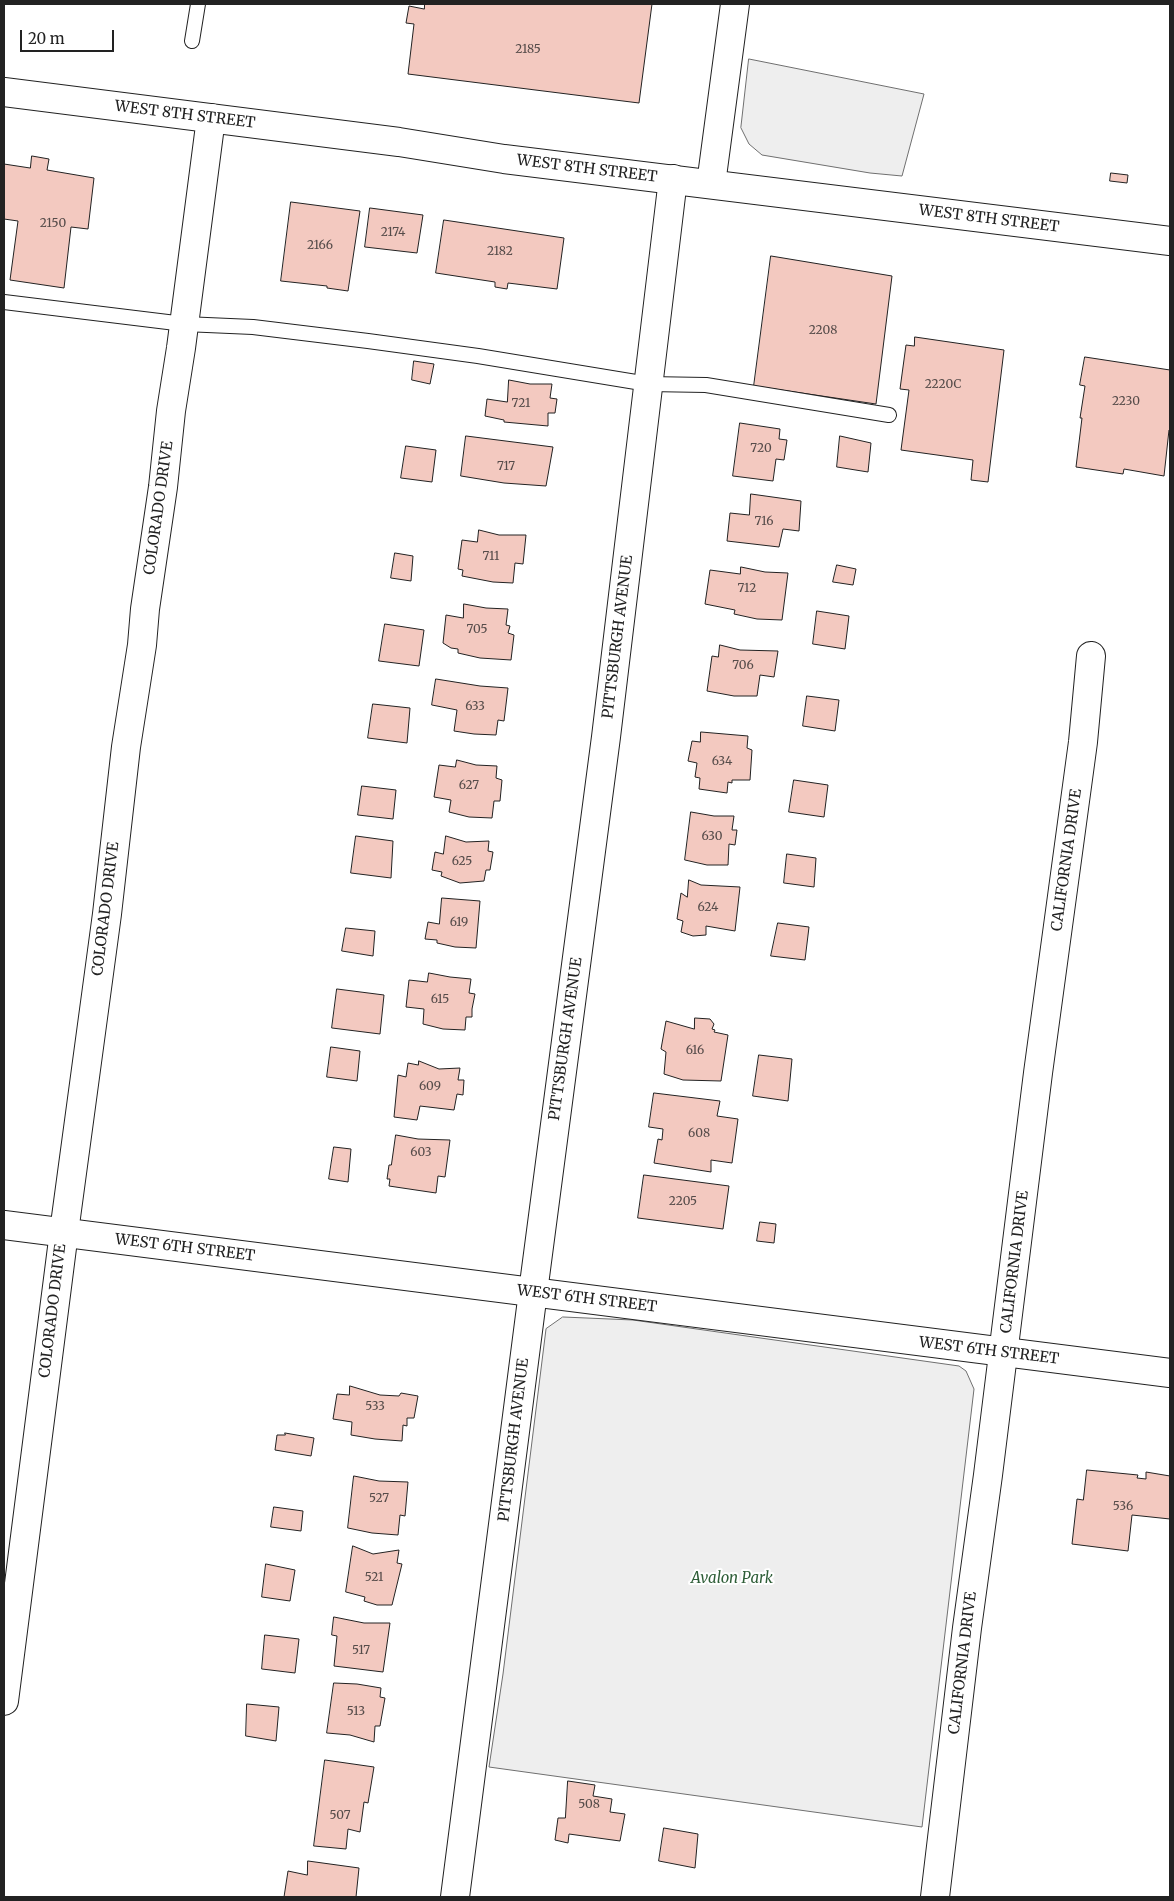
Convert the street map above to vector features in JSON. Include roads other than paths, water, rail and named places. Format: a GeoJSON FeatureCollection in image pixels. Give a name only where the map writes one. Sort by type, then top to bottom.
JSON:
{"type":"FeatureCollection","features":[{"type":"Feature","properties":{"kind":"street"},"geometry":{"type":"LineString","coordinates":[[711,184],[735,4]]}},
{"type":"Feature","properties":{"kind":"street","name":"WEST 8TH STREET"},"geometry":{"type":"LineString","coordinates":[[4,92],[399,142],[504,159],[1170,242]]}},
{"type":"Feature","properties":{"kind":"street","name":"COLORADO DRIVE"},"geometry":{"type":"LineString","coordinates":[[4,1701],[107,914],[126,747],[163,487],[171,411],[211,118]]}},
{"type":"Feature","properties":{"kind":"street","name":"PITTSBURGH AVENUE"},"geometry":{"type":"LineString","coordinates":[[455,1897],[605,747],[672,179]]}},
{"type":"Feature","properties":{"kind":"street","name":"CALIFORNIA DRIVE"},"geometry":{"type":"LineString","coordinates":[[935,1897],[967,1628],[1082,742],[1091,656]]}},
{"type":"Feature","properties":{"kind":"street","name":"WEST 6TH STREET"},"geometry":{"type":"LineString","coordinates":[[4,1225],[1170,1373]]}},
{"type":"Feature","properties":{"kind":"lane"},"geometry":{"type":"LineString","coordinates":[[192,41],[198,4]]}},
{"type":"Feature","properties":{"kind":"lane"},"geometry":{"type":"LineString","coordinates":[[4,302],[184,324],[253,326],[478,356],[648,384],[706,385],[889,415]]}},
{"type":"Feature","properties":{"kind":"park label","name":"Avalon Park"},"geometry":{"type":"Point","coordinates":[732,1579]}}]}
